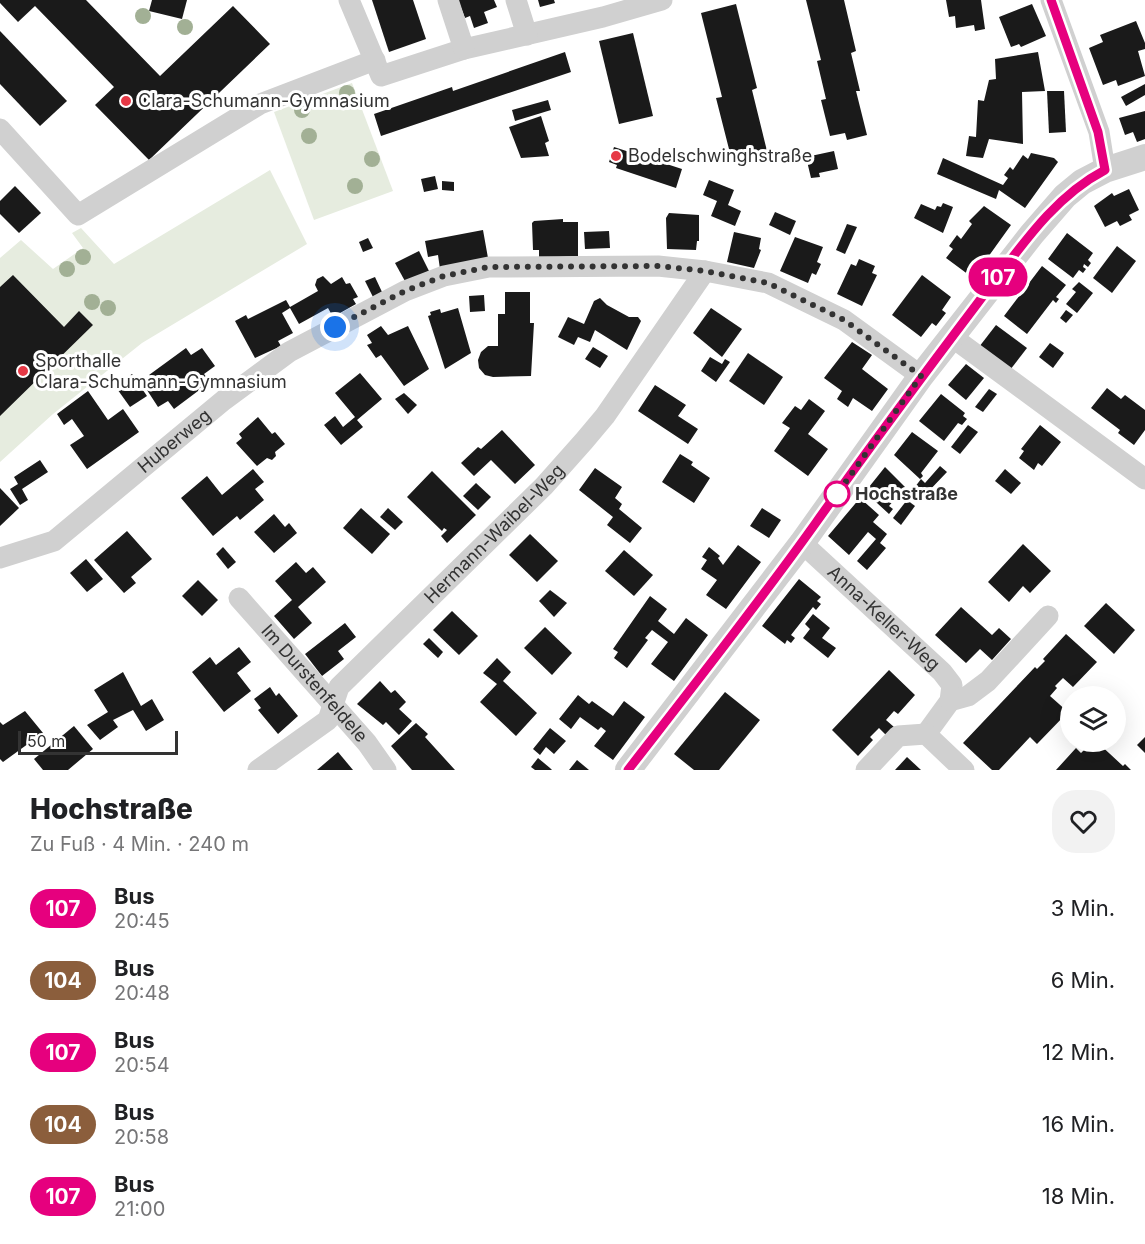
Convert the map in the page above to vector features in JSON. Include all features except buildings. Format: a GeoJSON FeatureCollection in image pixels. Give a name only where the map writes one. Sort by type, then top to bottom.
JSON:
{"type":"FeatureCollection","features":[{"type":"Feature","properties":{"kind":"street"},"geometry":{"type":"LineString","coordinates":[[349,0],[381,76],[464,49],[662,0]]}},
{"type":"Feature","properties":{"kind":"street"},"geometry":{"type":"LineString","coordinates":[[448,0],[464,49]]}},
{"type":"Feature","properties":{"kind":"street"},"geometry":{"type":"LineString","coordinates":[[516,0],[527,35]]}},
{"type":"Feature","properties":{"kind":"street"},"geometry":{"type":"LineString","coordinates":[[1051,0],[1098,132],[1105,170]]}},
{"type":"Feature","properties":{"kind":"street"},"geometry":{"type":"LineString","coordinates":[[0,129],[78,215],[260,104],[375,60]]}},
{"type":"Feature","properties":{"kind":"street"},"geometry":{"type":"LineString","coordinates":[[628,770],[802,543],[921,376],[1032,234],[1065,196],[1082,182],[1105,170],[1145,157]]}},
{"type":"Feature","properties":{"kind":"street","name":"Huberweg"},"geometry":{"type":"LineString","coordinates":[[0,558],[54,541],[224,400],[289,352],[405,291],[444,276],[489,267],[658,266],[705,271],[768,283],[844,320],[921,376]]}},
{"type":"Feature","properties":{"kind":"street","name":"Hermann-Waibel-Weg"},"geometry":{"type":"LineString","coordinates":[[258,770],[328,720],[339,687],[544,486],[605,416],[705,271]]}},
{"type":"Feature","properties":{"kind":"street"},"geometry":{"type":"LineString","coordinates":[[952,336],[1145,479]]}},
{"type":"Feature","properties":{"kind":"street","name":"Anna-Keller-Weg"},"geometry":{"type":"LineString","coordinates":[[802,543],[942,672],[952,685],[950,701]]}},
{"type":"Feature","properties":{"kind":"street","name":"Im Durstenfeldele"},"geometry":{"type":"LineString","coordinates":[[239,598],[387,770]]}},
{"type":"Feature","properties":{"kind":"street"},"geometry":{"type":"LineString","coordinates":[[926,734],[950,701],[968,696],[988,681],[1048,616]]}},
{"type":"Feature","properties":{"kind":"street"},"geometry":{"type":"LineString","coordinates":[[866,770],[898,736],[926,734],[964,770]]}},
{"type":"Feature","properties":{"kind":"shaded area"},"geometry":{"type":"Polygon","coordinates":[[[352,83],[393,191],[314,220],[274,112],[352,83]]]}},
{"type":"Feature","properties":{"kind":"shaded area"},"geometry":{"type":"Polygon","coordinates":[[[270,170],[307,244],[142,343],[53,414],[0,462],[0,258],[21,240],[53,269],[83,248],[72,233],[81,228],[114,264],[270,170]]]}},
{"type":"Feature","properties":{"kind":"bus line","name":"107"},"geometry":{"type":"LineString","coordinates":[[628,770],[802,543],[921,376],[1032,234],[1065,196],[1082,182],[1105,170],[1098,132],[1058,13],[1051,0]]}},
{"type":"Feature","properties":{"kind":"place","name":"Clara-Schumann-Gymnasium"},"geometry":{"type":"Point","coordinates":[126,101]}},
{"type":"Feature","properties":{"kind":"place","name":"Bodelschwinghstraße"},"geometry":{"type":"Point","coordinates":[616,156]}},
{"type":"Feature","properties":{"kind":"place","name":"Sporthalle Clara-Schumann-Gymnasium"},"geometry":{"type":"Point","coordinates":[23,371]}},
{"type":"Feature","properties":{"kind":"place","name":"Hochstraße"},"geometry":{"type":"Point","coordinates":[837,494]}},
{"type":"Feature","properties":{"kind":"route"},"geometry":{"type":"LineString","coordinates":[[335,327],[405,291],[444,276],[489,267],[658,266],[705,271],[768,283],[844,320],[921,376],[835,497],[837,494]]}}]}
